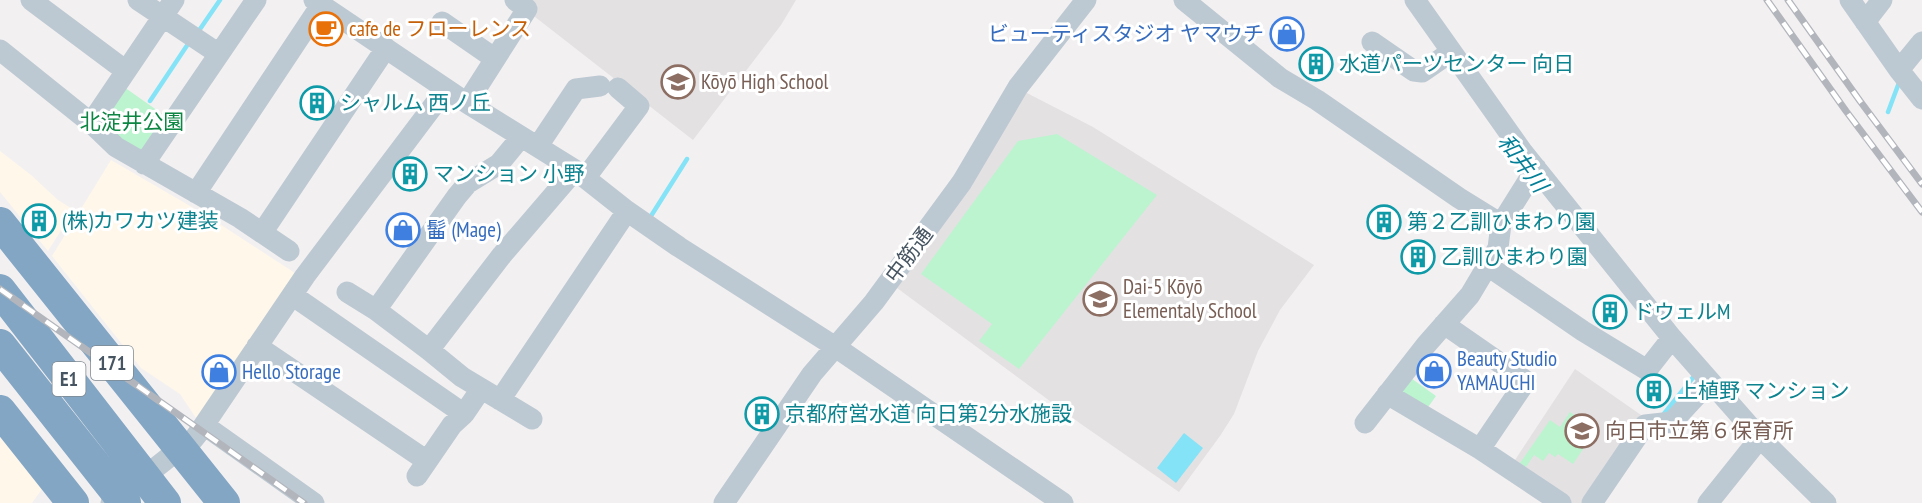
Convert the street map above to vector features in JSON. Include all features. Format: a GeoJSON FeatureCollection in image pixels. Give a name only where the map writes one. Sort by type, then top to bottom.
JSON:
{"type":"FeatureCollection","features":[{"type":"Feature","properties":{"kind":"highway","name":"171"},"geometry":{"type":"LineString","coordinates":[[0,223],[224,503]]}},
{"type":"Feature","properties":{"kind":"highway","name":"E1"},"geometry":{"type":"LineString","coordinates":[[0,290],[151,485]]}},
{"type":"Feature","properties":{"kind":"highway","name":"E1"},"geometry":{"type":"LineString","coordinates":[[0,345],[118,499]]}},
{"type":"Feature","properties":{"kind":"highway"},"geometry":{"type":"LineString","coordinates":[[0,411],[73,503]]}},
{"type":"Feature","properties":{"kind":"street"},"geometry":{"type":"LineString","coordinates":[[31,0],[126,71]]}},
{"type":"Feature","properties":{"kind":"street"},"geometry":{"type":"LineString","coordinates":[[138,0],[219,54]]}},
{"type":"Feature","properties":{"kind":"street"},"geometry":{"type":"LineString","coordinates":[[91,123],[174,0]]}},
{"type":"Feature","properties":{"kind":"street"},"geometry":{"type":"LineString","coordinates":[[144,164],[256,0]]}},
{"type":"Feature","properties":{"kind":"street"},"geometry":{"type":"LineString","coordinates":[[467,103],[526,9],[515,0]]}},
{"type":"Feature","properties":{"kind":"street","name":"中筋通"},"geometry":{"type":"LineString","coordinates":[[724,503],[812,374],[874,302],[962,182],[1018,87],[1086,0]]}},
{"type":"Feature","properties":{"kind":"street"},"geometry":{"type":"LineString","coordinates":[[1184,0],[1280,78],[1317,100],[1431,180],[1501,224]]}},
{"type":"Feature","properties":{"kind":"street"},"geometry":{"type":"LineString","coordinates":[[1415,0],[1536,168],[1672,338],[1760,438],[1826,503]]}},
{"type":"Feature","properties":{"kind":"street"},"geometry":{"type":"LineString","coordinates":[[1850,0],[1922,99]]}},
{"type":"Feature","properties":{"kind":"street"},"geometry":{"type":"LineString","coordinates":[[1865,22],[1882,0]]}},
{"type":"Feature","properties":{"kind":"street"},"geometry":{"type":"LineString","coordinates":[[196,193],[318,2],[467,103],[580,173],[627,211],[679,247],[834,346],[1036,496],[1063,503]]}},
{"type":"Feature","properties":{"kind":"street"},"geometry":{"type":"LineString","coordinates":[[442,22],[494,58]]}},
{"type":"Feature","properties":{"kind":"street"},"geometry":{"type":"LineString","coordinates":[[1371,42],[1414,71],[1422,72],[1451,52]]}},
{"type":"Feature","properties":{"kind":"street"},"geometry":{"type":"LineString","coordinates":[[1899,70],[1922,42]]}},
{"type":"Feature","properties":{"kind":"street"},"geometry":{"type":"LineString","coordinates":[[262,233],[386,48]]}},
{"type":"Feature","properties":{"kind":"street"},"geometry":{"type":"LineString","coordinates":[[0,50],[91,123],[116,147],[289,251]]}},
{"type":"Feature","properties":{"kind":"street"},"geometry":{"type":"LineString","coordinates":[[376,310],[468,183],[499,164],[529,141],[576,89],[609,87],[639,106],[580,173],[502,255],[429,350]]}},
{"type":"Feature","properties":{"kind":"street"},"geometry":{"type":"LineString","coordinates":[[118,499],[173,454],[182,451],[193,442],[292,295],[374,183],[447,89]]}},
{"type":"Feature","properties":{"kind":"street"},"geometry":{"type":"LineString","coordinates":[[1365,423],[1426,345],[1470,295],[1498,248],[1501,224],[1536,168]]}},
{"type":"Feature","properties":{"kind":"street"},"geometry":{"type":"LineString","coordinates":[[257,346],[422,469],[452,425],[490,394],[627,211]]}},
{"type":"Feature","properties":{"kind":"street"},"geometry":{"type":"LineString","coordinates":[[1488,266],[1583,331],[1647,370],[1672,338]]}},
{"type":"Feature","properties":{"kind":"street"},"geometry":{"type":"LineString","coordinates":[[347,292],[376,310],[462,377],[532,419]]}},
{"type":"Feature","properties":{"kind":"street"},"geometry":{"type":"LineString","coordinates":[[292,295],[464,414]]}},
{"type":"Feature","properties":{"kind":"street"},"geometry":{"type":"LineString","coordinates":[[1444,324],[1526,381],[1480,449]]}},
{"type":"Feature","properties":{"kind":"street"},"geometry":{"type":"LineString","coordinates":[[1592,503],[1645,425],[1672,422],[1710,381]]}},
{"type":"Feature","properties":{"kind":"street"},"geometry":{"type":"LineString","coordinates":[[1387,394],[1480,449],[1561,503]]}},
{"type":"Feature","properties":{"kind":"street"},"geometry":{"type":"LineString","coordinates":[[204,425],[314,503]]}},
{"type":"Feature","properties":{"kind":"street"},"geometry":{"type":"LineString","coordinates":[[1708,503],[1760,438]]}},
{"type":"Feature","properties":{"kind":"shaded area","name":"Kōyō High School"},"geometry":{"type":"Polygon","coordinates":[[[522,0],[796,0],[781,25],[693,140],[530,13],[522,0]]]}},
{"type":"Feature","properties":{"kind":"shaded area","name":"Dai-5 Kōyō Elementaly School"},"geometry":{"type":"Polygon","coordinates":[[[1025,92],[1093,127],[1314,265],[1280,310],[1258,351],[1234,414],[1179,492],[1081,424],[897,288],[1025,92]]]}},
{"type":"Feature","properties":{"kind":"shaded area"},"geometry":{"type":"Polygon","coordinates":[[[0,151],[58,200],[74,210],[48,251],[0,192],[0,151]]]}},
{"type":"Feature","properties":{"kind":"shaded area"},"geometry":{"type":"Polygon","coordinates":[[[111,160],[209,217],[298,275],[198,421],[180,394],[141,368],[52,256],[111,160]]]}},
{"type":"Feature","properties":{"kind":"shaded area","name":"向日市立第６保育所"},"geometry":{"type":"Polygon","coordinates":[[[1575,369],[1641,415],[1582,503],[1571,503],[1513,463],[1575,369]]]}},
{"type":"Feature","properties":{"kind":"shaded area"},"geometry":{"type":"Polygon","coordinates":[[[0,437],[42,489],[32,503],[0,503],[0,437]]]}},
{"type":"Feature","properties":{"kind":"green space","name":"北淀井公園"},"geometry":{"type":"Polygon","coordinates":[[[124,87],[168,118],[141,158],[102,120],[124,87]]]}},
{"type":"Feature","properties":{"kind":"green space"},"geometry":{"type":"Polygon","coordinates":[[[1057,134],[1157,195],[1019,369],[979,341],[992,324],[921,274],[1018,141],[1057,134]]]}},
{"type":"Feature","properties":{"kind":"green space"},"geometry":{"type":"Polygon","coordinates":[[[1408,376],[1436,396],[1426,410],[1403,395],[1401,386],[1408,376]]]}},
{"type":"Feature","properties":{"kind":"green space"},"geometry":{"type":"Polygon","coordinates":[[[1570,412],[1596,430],[1573,464],[1558,454],[1555,457],[1549,453],[1543,461],[1534,455],[1526,467],[1520,463],[1550,420],[1560,427],[1570,412]]]}},
{"type":"Feature","properties":{"kind":"water"},"geometry":{"type":"Polygon","coordinates":[[[1184,433],[1203,448],[1176,483],[1157,468],[1184,433]]]}},
{"type":"Feature","properties":{"kind":"waterway"},"geometry":{"type":"LineString","coordinates":[[198,32],[220,0]]}},
{"type":"Feature","properties":{"kind":"waterway"},"geometry":{"type":"LineString","coordinates":[[150,101],[190,41]]}},
{"type":"Feature","properties":{"kind":"waterway"},"geometry":{"type":"LineString","coordinates":[[1888,112],[1900,80]]}},
{"type":"Feature","properties":{"kind":"waterway"},"geometry":{"type":"LineString","coordinates":[[651,216],[687,159]]}},
{"type":"Feature","properties":{"kind":"waterway"},"geometry":{"type":"LineString","coordinates":[[1663,415],[1695,375]]}},
{"type":"Feature","properties":{"kind":"railway"},"geometry":{"type":"LineString","coordinates":[[1767,0],[1922,212]]}},
{"type":"Feature","properties":{"kind":"railway"},"geometry":{"type":"LineString","coordinates":[[1788,0],[1922,184]]}},
{"type":"Feature","properties":{"kind":"railway"},"geometry":{"type":"LineString","coordinates":[[0,289],[304,503]]}},
{"type":"Feature","properties":{"kind":"place","name":"cafe de フローレンス"},"geometry":{"type":"Point","coordinates":[326,29]}},
{"type":"Feature","properties":{"kind":"place","name":"ビューティスタジオ ヤマウチ"},"geometry":{"type":"Point","coordinates":[1287,34]}},
{"type":"Feature","properties":{"kind":"place","name":"水道パーツセンター 向日"},"geometry":{"type":"Point","coordinates":[1316,64]}},
{"type":"Feature","properties":{"kind":"place","name":"Kōyō High School"},"geometry":{"type":"Point","coordinates":[678,82]}},
{"type":"Feature","properties":{"kind":"place","name":"シャルム 西ノ丘"},"geometry":{"type":"Point","coordinates":[317,103]}},
{"type":"Feature","properties":{"kind":"place","name":"マンション 小野"},"geometry":{"type":"Point","coordinates":[410,174]}},
{"type":"Feature","properties":{"kind":"place","name":"(株)カワカツ建装"},"geometry":{"type":"Point","coordinates":[39,221]}},
{"type":"Feature","properties":{"kind":"place","name":"第２乙訓ひまわり園"},"geometry":{"type":"Point","coordinates":[1384,222]}},
{"type":"Feature","properties":{"kind":"place","name":"髷 (Mage)"},"geometry":{"type":"Point","coordinates":[403,230]}},
{"type":"Feature","properties":{"kind":"place","name":"乙訓ひまわり園"},"geometry":{"type":"Point","coordinates":[1418,257]}},
{"type":"Feature","properties":{"kind":"place","name":"Dai-5 Kōyō Elementaly School"},"geometry":{"type":"Point","coordinates":[1100,299]}},
{"type":"Feature","properties":{"kind":"place","name":"ドウェルM"},"geometry":{"type":"Point","coordinates":[1610,312]}},
{"type":"Feature","properties":{"kind":"place","name":"Beauty Studio YAMAUCHI"},"geometry":{"type":"Point","coordinates":[1434,371]}},
{"type":"Feature","properties":{"kind":"place","name":"Hello Storage"},"geometry":{"type":"Point","coordinates":[219,372]}},
{"type":"Feature","properties":{"kind":"place","name":"上植野 マンション"},"geometry":{"type":"Point","coordinates":[1654,391]}},
{"type":"Feature","properties":{"kind":"place","name":"京都府営水道 向日第2分水施設"},"geometry":{"type":"Point","coordinates":[762,414]}},
{"type":"Feature","properties":{"kind":"place","name":"向日市立第６保育所"},"geometry":{"type":"Point","coordinates":[1582,431]}},
{"type":"Feature","properties":{"kind":"water label","name":"和井川"},"geometry":{"type":"Point","coordinates":[1523,163]}}]}
